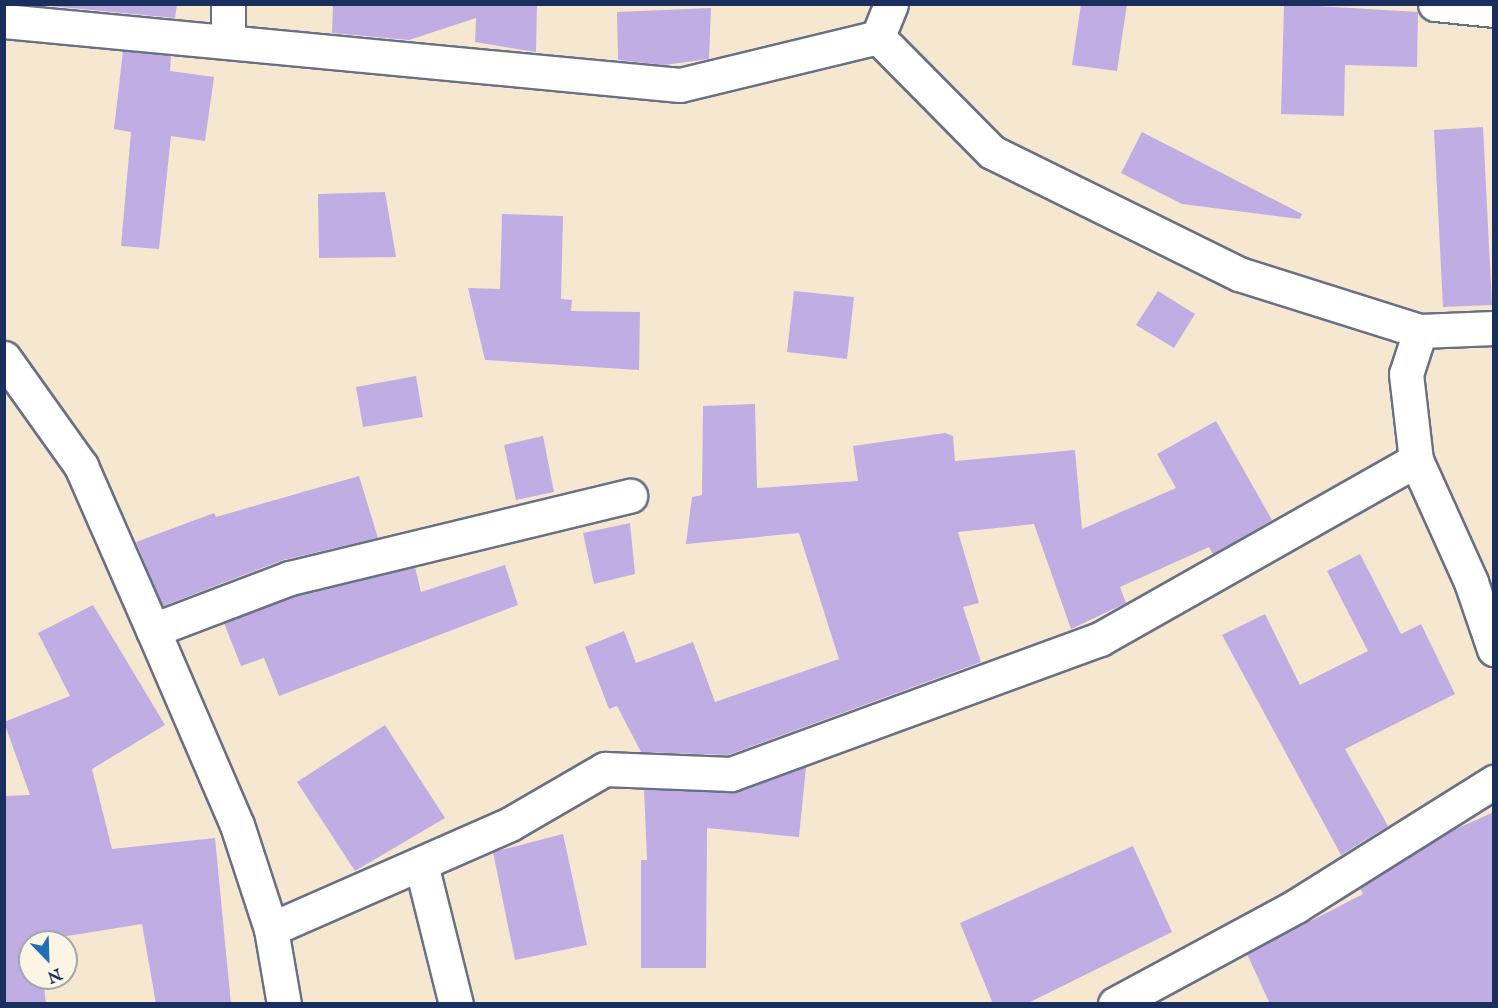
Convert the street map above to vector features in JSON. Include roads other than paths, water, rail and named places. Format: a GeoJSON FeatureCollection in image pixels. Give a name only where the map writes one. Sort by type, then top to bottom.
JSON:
{"type":"FeatureCollection","features":[{"type":"Feature","properties":{"kind":"street"},"geometry":{"type":"LineString","coordinates":[[228,4],[228,42]]}},
{"type":"Feature","properties":{"kind":"street"},"geometry":{"type":"LineString","coordinates":[[878,37],[891,4]]}},
{"type":"Feature","properties":{"kind":"street"},"geometry":{"type":"LineString","coordinates":[[1435,4],[1494,10]]}},
{"type":"Feature","properties":{"kind":"street"},"geometry":{"type":"LineString","coordinates":[[4,21],[680,85],[878,37]]}},
{"type":"Feature","properties":{"kind":"street"},"geometry":{"type":"LineString","coordinates":[[878,37],[992,152],[1239,274],[1420,331],[1494,328]]}},
{"type":"Feature","properties":{"kind":"street"},"geometry":{"type":"LineString","coordinates":[[1420,331],[1406,374],[1416,460],[1482,584],[1494,649]]}},
{"type":"Feature","properties":{"kind":"street"},"geometry":{"type":"LineString","coordinates":[[4,358],[81,466],[153,630],[237,825],[271,929],[284,1004]]}},
{"type":"Feature","properties":{"kind":"street"},"geometry":{"type":"LineString","coordinates":[[271,929],[510,824],[605,769],[731,774],[1100,639],[1416,460]]}},
{"type":"Feature","properties":{"kind":"street"},"geometry":{"type":"LineString","coordinates":[[153,630],[290,578],[630,496]]}},
{"type":"Feature","properties":{"kind":"street"},"geometry":{"type":"LineString","coordinates":[[1114,1004],[1296,906],[1494,782]]}},
{"type":"Feature","properties":{"kind":"street"},"geometry":{"type":"LineString","coordinates":[[421,864],[456,1004]]}}]}
